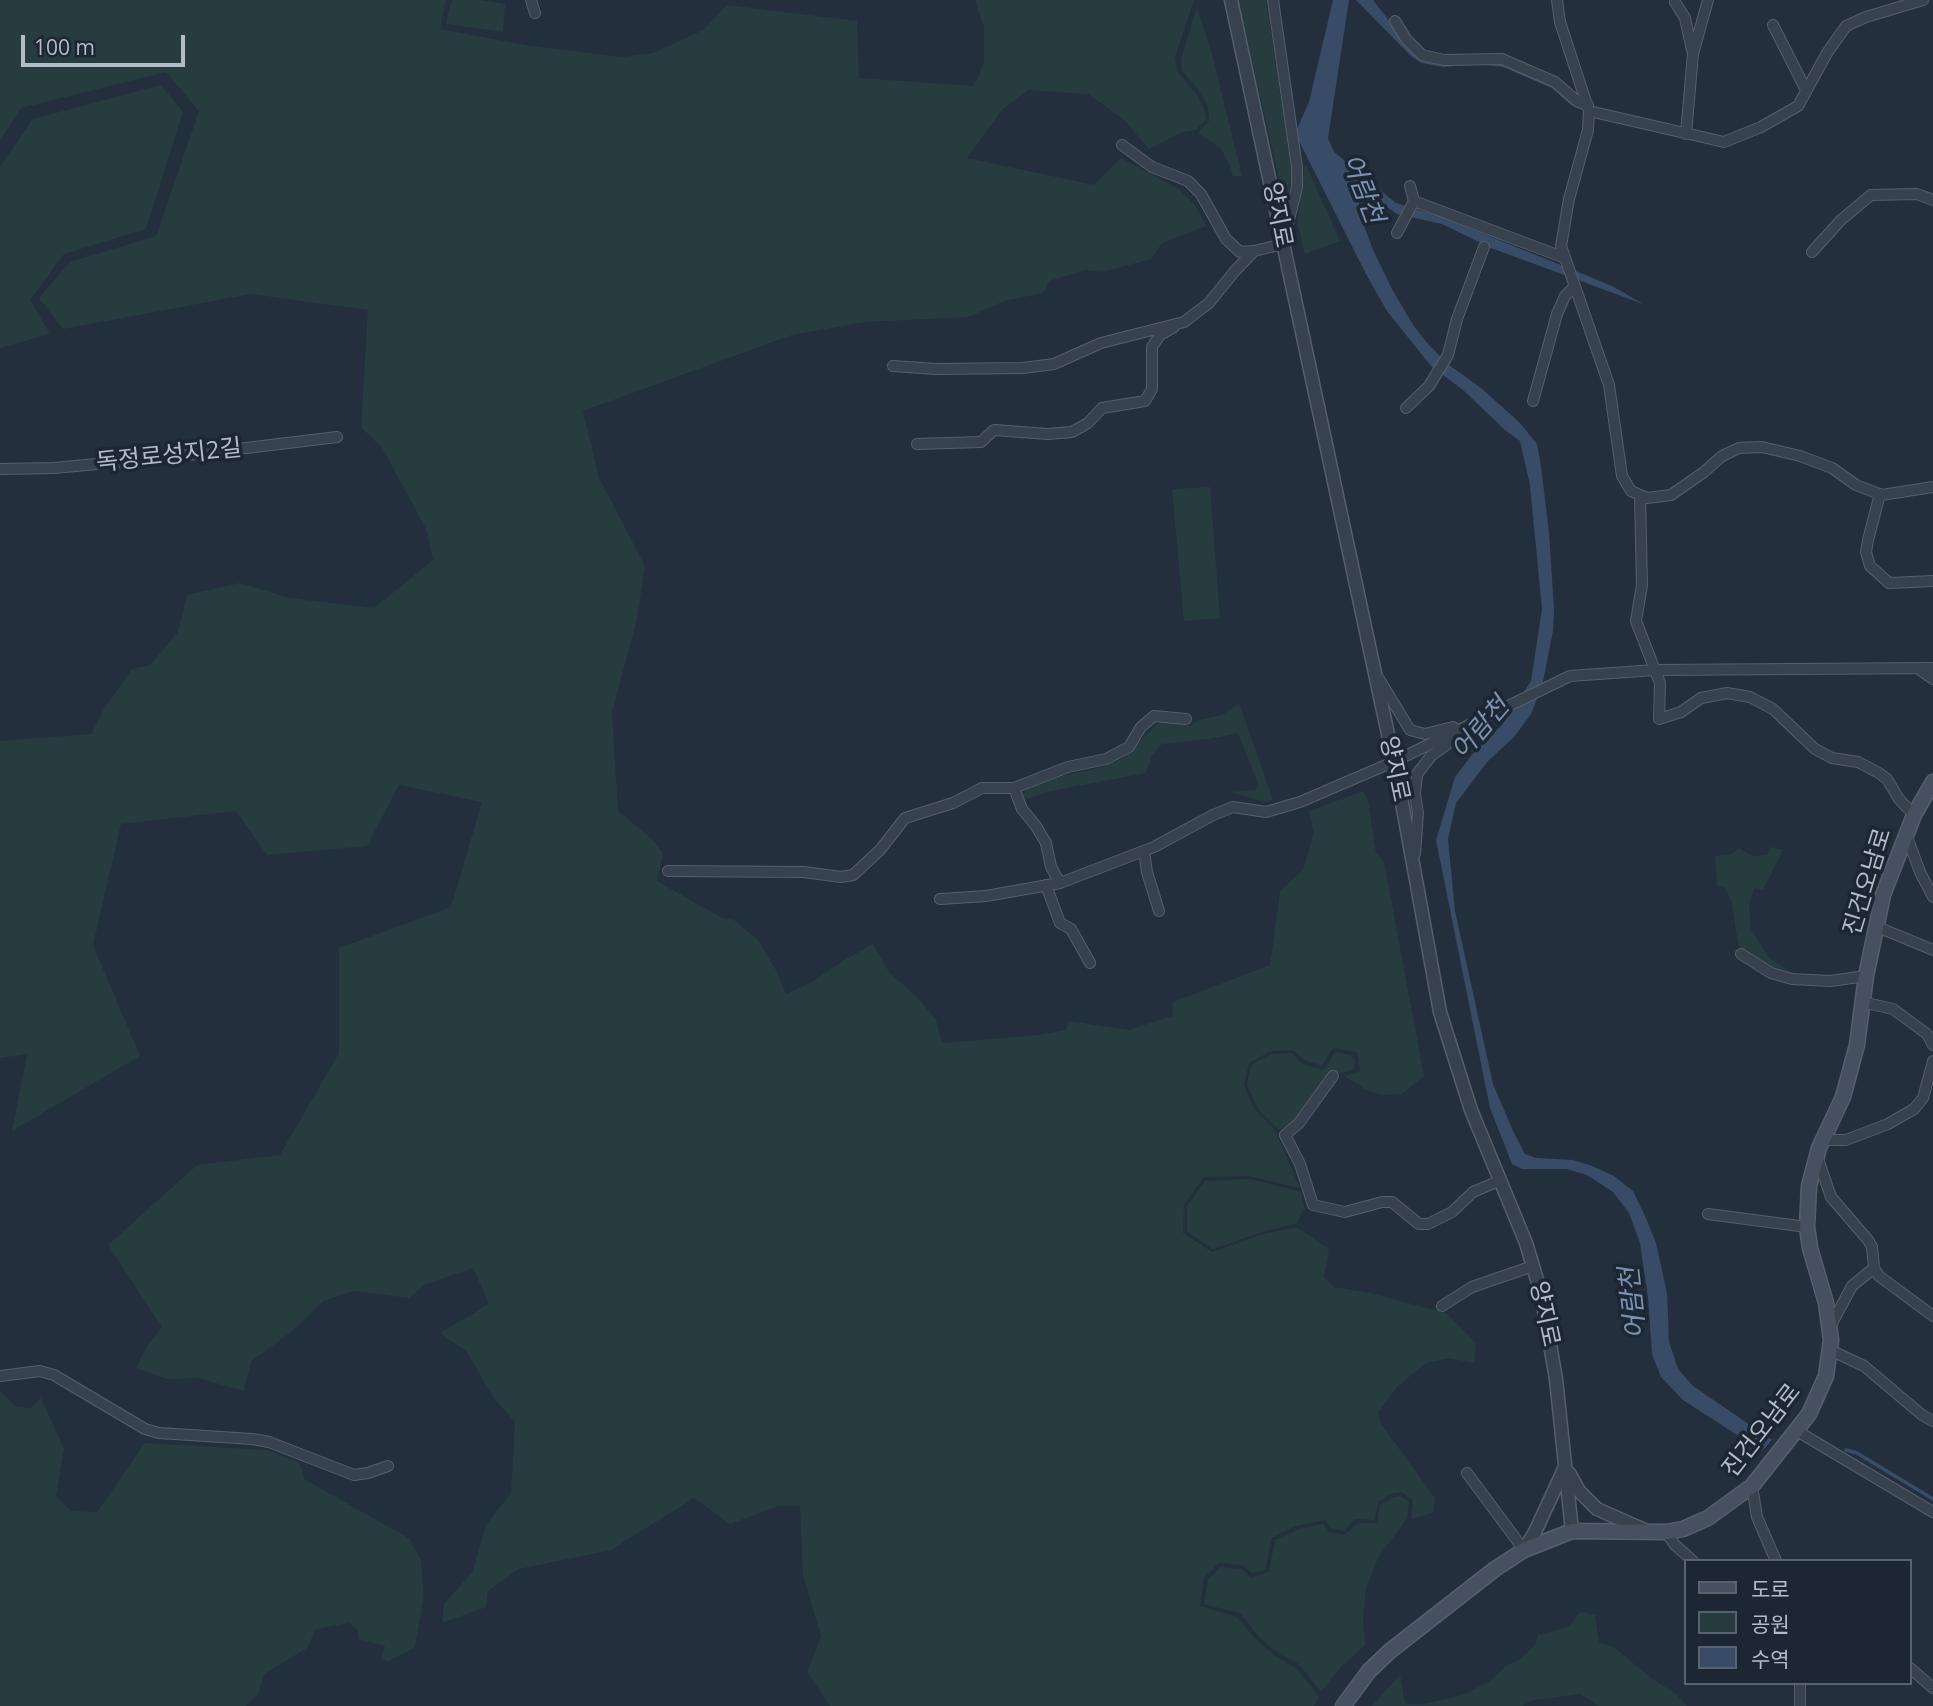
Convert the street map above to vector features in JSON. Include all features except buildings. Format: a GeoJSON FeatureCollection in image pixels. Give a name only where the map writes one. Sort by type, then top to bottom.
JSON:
{"type":"FeatureCollection","features":[{"type":"Feature","properties":{"kind":"main road","name":"진건오남로"},"geometry":{"type":"LineString","coordinates":[[1343,1706],[1369,1671],[1390,1651],[1495,1569],[1524,1550],[1572,1531],[1666,1532],[1682,1529],[1708,1518],[1752,1486],[1797,1431],[1821,1392],[1829,1365],[1830,1350],[1826,1303],[1810,1248],[1807,1227],[1809,1186],[1816,1155],[1843,1097],[1857,1045],[1866,976],[1883,895],[1914,814],[1933,782]]}},
{"type":"Feature","properties":{"kind":"street"},"geometry":{"type":"LineString","coordinates":[[531,0],[536,13]]}},
{"type":"Feature","properties":{"kind":"street","name":"양지로"},"geometry":{"type":"LineString","coordinates":[[1231,0],[1375,673],[1424,936],[1444,1025],[1471,1110],[1534,1266],[1543,1305],[1556,1378],[1572,1531]]}},
{"type":"Feature","properties":{"kind":"street"},"geometry":{"type":"LineString","coordinates":[[1122,145],[1152,167],[1188,181],[1201,194],[1226,239],[1240,252],[1283,244],[1297,187],[1297,167],[1273,0]]}},
{"type":"Feature","properties":{"kind":"street"},"geometry":{"type":"LineString","coordinates":[[1558,0],[1560,22],[1589,108],[1588,130],[1561,233],[1561,246],[1608,385],[1622,476],[1631,491],[1647,498],[1671,495],[1704,472],[1721,456],[1739,448],[1762,447],[1800,456],[1832,468],[1856,485],[1880,494],[1933,487]]}},
{"type":"Feature","properties":{"kind":"street"},"geometry":{"type":"LineString","coordinates":[[1686,134],[1693,54],[1708,0]]}},
{"type":"Feature","properties":{"kind":"street"},"geometry":{"type":"LineString","coordinates":[[1395,21],[1405,39],[1422,55],[1444,60],[1502,59],[1555,82],[1589,108],[1724,142],[1761,127],[1798,106],[1827,53],[1846,26],[1866,17],[1923,0]]}},
{"type":"Feature","properties":{"kind":"street"},"geometry":{"type":"LineString","coordinates":[[1675,2],[1685,18],[1693,54]]}},
{"type":"Feature","properties":{"kind":"street"},"geometry":{"type":"LineString","coordinates":[[1773,25],[1806,90]]}},
{"type":"Feature","properties":{"kind":"street"},"geometry":{"type":"LineString","coordinates":[[1397,233],[1414,201],[1410,186]]}},
{"type":"Feature","properties":{"kind":"street"},"geometry":{"type":"LineString","coordinates":[[1812,252],[1840,220],[1871,195],[1917,194],[1933,200]]}},
{"type":"Feature","properties":{"kind":"street"},"geometry":{"type":"LineString","coordinates":[[1414,201],[1564,258]]}},
{"type":"Feature","properties":{"kind":"street"},"geometry":{"type":"LineString","coordinates":[[1406,408],[1434,379],[1448,355],[1457,319],[1484,247]]}},
{"type":"Feature","properties":{"kind":"street"},"geometry":{"type":"LineString","coordinates":[[917,444],[981,442],[994,430],[1048,434],[1072,432],[1088,423],[1102,408],[1146,401],[1152,390],[1152,347],[1160,335],[1184,322],[1209,303],[1254,251]]}},
{"type":"Feature","properties":{"kind":"street"},"geometry":{"type":"LineString","coordinates":[[1533,401],[1558,314],[1573,284]]}},
{"type":"Feature","properties":{"kind":"street"},"geometry":{"type":"LineString","coordinates":[[893,366],[936,369],[1023,368],[1054,364],[1101,343],[1184,322]]}},
{"type":"Feature","properties":{"kind":"street","name":"독정로성지2길"},"geometry":{"type":"LineString","coordinates":[[0,469],[54,468],[172,457],[337,437]]}},
{"type":"Feature","properties":{"kind":"street"},"geometry":{"type":"LineString","coordinates":[[1880,494],[1867,540],[1866,552],[1870,566],[1889,583],[1933,581]]}},
{"type":"Feature","properties":{"kind":"street"},"geometry":{"type":"LineString","coordinates":[[1640,496],[1642,585],[1636,621],[1660,683],[1659,719],[1681,712],[1701,698],[1727,694],[1749,697],[1773,709],[1815,749],[1832,758],[1858,762],[1879,773],[1914,814]]}},
{"type":"Feature","properties":{"kind":"street"},"geometry":{"type":"LineString","coordinates":[[1918,668],[1933,663]]}},
{"type":"Feature","properties":{"kind":"street"},"geometry":{"type":"LineString","coordinates":[[1918,668],[1933,679]]}},
{"type":"Feature","properties":{"kind":"street"},"geometry":{"type":"LineString","coordinates":[[940,898],[986,896],[1060,883],[1144,851],[1233,807],[1266,812],[1300,802],[1393,762],[1570,676],[1655,670],[1933,668]]}},
{"type":"Feature","properties":{"kind":"street"},"geometry":{"type":"LineString","coordinates":[[1375,673],[1406,726],[1416,733],[1434,733],[1483,719]]}},
{"type":"Feature","properties":{"kind":"street"},"geometry":{"type":"LineString","coordinates":[[668,871],[804,872],[841,877],[853,875],[880,850],[905,818],[953,803],[982,788],[1014,788],[1068,767],[1094,763],[1119,754],[1129,747],[1140,727],[1154,716],[1186,719]]}},
{"type":"Feature","properties":{"kind":"street"},"geometry":{"type":"LineString","coordinates":[[1413,868],[1418,813],[1415,794],[1417,774],[1432,756],[1483,719]]}},
{"type":"Feature","properties":{"kind":"street"},"geometry":{"type":"LineString","coordinates":[[1014,788],[1022,809],[1046,843],[1051,867],[1060,883]]}},
{"type":"Feature","properties":{"kind":"street"},"geometry":{"type":"LineString","coordinates":[[1906,833],[1920,872],[1933,897]]}},
{"type":"Feature","properties":{"kind":"street"},"geometry":{"type":"LineString","coordinates":[[1144,851],[1147,872],[1159,911]]}},
{"type":"Feature","properties":{"kind":"street"},"geometry":{"type":"LineString","coordinates":[[1046,885],[1060,923],[1071,929],[1090,963]]}},
{"type":"Feature","properties":{"kind":"street"},"geometry":{"type":"LineString","coordinates":[[1875,926],[1933,950]]}},
{"type":"Feature","properties":{"kind":"street"},"geometry":{"type":"LineString","coordinates":[[1741,954],[1771,973],[1792,979],[1830,981],[1866,976]]}},
{"type":"Feature","properties":{"kind":"street"},"geometry":{"type":"LineString","coordinates":[[1862,1002],[1893,1009],[1927,1034],[1933,1045]]}},
{"type":"Feature","properties":{"kind":"street"},"geometry":{"type":"LineString","coordinates":[[1822,1140],[1846,1140],[1888,1124],[1914,1109],[1928,1099],[1933,1062]]}},
{"type":"Feature","properties":{"kind":"street"},"geometry":{"type":"LineString","coordinates":[[1333,1076],[1299,1122],[1285,1135],[1300,1164],[1313,1205],[1335,1212],[1345,1212],[1392,1202],[1419,1224],[1428,1224],[1451,1212],[1473,1192],[1501,1180]]}},
{"type":"Feature","properties":{"kind":"street"},"geometry":{"type":"LineString","coordinates":[[1816,1155],[1831,1197],[1872,1247],[1874,1268],[1888,1283],[1933,1316]]}},
{"type":"Feature","properties":{"kind":"street"},"geometry":{"type":"LineString","coordinates":[[1708,1214],[1807,1227]]}},
{"type":"Feature","properties":{"kind":"street"},"geometry":{"type":"LineString","coordinates":[[1442,1306],[1472,1287],[1534,1266]]}},
{"type":"Feature","properties":{"kind":"street"},"geometry":{"type":"LineString","coordinates":[[1830,1327],[1852,1286],[1874,1268]]}},
{"type":"Feature","properties":{"kind":"street"},"geometry":{"type":"LineString","coordinates":[[1830,1350],[1864,1366],[1933,1422]]}},
{"type":"Feature","properties":{"kind":"street"},"geometry":{"type":"LineString","coordinates":[[0,1376],[40,1371],[54,1375],[145,1429],[159,1433],[269,1442],[354,1475],[388,1466]]}},
{"type":"Feature","properties":{"kind":"street"},"geometry":{"type":"LineString","coordinates":[[1797,1431],[1933,1512]]}},
{"type":"Feature","properties":{"kind":"street"},"geometry":{"type":"LineString","coordinates":[[1565,1467],[1579,1491],[1597,1509],[1650,1533]]}},
{"type":"Feature","properties":{"kind":"street"},"geometry":{"type":"LineString","coordinates":[[1467,1473],[1524,1550],[1565,1467]]}},
{"type":"Feature","properties":{"kind":"street"},"geometry":{"type":"LineString","coordinates":[[1752,1486],[1756,1517],[1775,1559]]}},
{"type":"Feature","properties":{"kind":"street"},"geometry":{"type":"LineString","coordinates":[[1666,1532],[1675,1545],[1691,1559]]}},
{"type":"Feature","properties":{"kind":"street"},"geometry":{"type":"LineString","coordinates":[[1912,1670],[1933,1688]]}},
{"type":"Feature","properties":{"kind":"street"},"geometry":{"type":"LineString","coordinates":[[1800,1685],[1800,1706]]}},
{"type":"Feature","properties":{"kind":"green space"},"geometry":{"type":"Polygon","coordinates":[[[0,0],[446,0],[440,29],[525,45],[622,57],[653,53],[703,30],[727,5],[857,21],[859,78],[974,86],[984,63],[984,27],[975,0],[1194,0],[1175,57],[1177,71],[1195,92],[1204,108],[1206,120],[1196,130],[1182,132],[1149,149],[1124,120],[1088,94],[1028,90],[1002,110],[967,158],[1094,185],[1121,158],[1179,189],[1195,205],[1206,226],[1162,243],[1151,259],[1103,272],[1085,270],[1049,281],[1043,293],[1004,301],[969,317],[865,322],[792,335],[583,411],[599,478],[645,566],[636,623],[612,712],[618,811],[652,839],[663,853],[657,881],[722,918],[734,920],[758,940],[776,970],[786,994],[812,982],[873,944],[889,972],[917,997],[936,1020],[942,1043],[1038,1035],[1066,1030],[1069,1021],[1129,1030],[1172,1016],[1173,1002],[1270,965],[1280,891],[1303,870],[1314,832],[1309,811],[1363,791],[1368,800],[1376,853],[1384,862],[1424,1076],[1402,1094],[1380,1095],[1344,1076],[1360,1071],[1357,1052],[1333,1048],[1322,1066],[1304,1060],[1293,1050],[1271,1051],[1249,1063],[1244,1086],[1255,1110],[1275,1130],[1300,1188],[1249,1176],[1204,1177],[1184,1205],[1183,1233],[1212,1252],[1264,1234],[1296,1227],[1329,1249],[1324,1277],[1334,1287],[1370,1293],[1446,1313],[1476,1343],[1474,1363],[1448,1358],[1426,1363],[1398,1386],[1378,1412],[1381,1424],[1435,1498],[1433,1513],[1411,1519],[1413,1501],[1402,1492],[1390,1494],[1378,1502],[1375,1520],[1355,1519],[1344,1531],[1330,1528],[1325,1520],[1296,1526],[1272,1538],[1265,1570],[1252,1573],[1242,1565],[1219,1563],[1204,1578],[1200,1606],[1237,1617],[1255,1639],[1296,1668],[1319,1696],[1314,1706],[830,1706],[807,1672],[821,1636],[803,1575],[800,1506],[779,1506],[730,1524],[694,1498],[611,1550],[519,1569],[488,1591],[486,1607],[442,1623],[444,1604],[473,1571],[486,1525],[511,1493],[515,1422],[493,1397],[467,1352],[440,1333],[489,1304],[473,1268],[426,1284],[409,1298],[353,1291],[323,1301],[294,1330],[251,1361],[244,1391],[198,1378],[167,1379],[136,1368],[147,1346],[162,1327],[108,1245],[197,1165],[280,1155],[339,1053],[339,948],[451,907],[482,802],[399,785],[367,846],[267,855],[236,811],[121,824],[93,945],[140,1056],[12,1131],[27,1054],[0,1058],[0,741],[91,734],[104,709],[132,669],[150,665],[178,632],[187,595],[240,583],[289,598],[374,608],[433,560],[427,531],[383,449],[361,427],[368,310],[251,294],[63,329],[39,298],[70,262],[156,236],[199,111],[166,72],[21,108],[0,140],[0,0]]]}},
{"type":"Feature","properties":{"kind":"green space"},"geometry":{"type":"Polygon","coordinates":[[[452,0],[505,4],[503,32],[446,24],[452,0]]]}},
{"type":"Feature","properties":{"kind":"green space"},"geometry":{"type":"Polygon","coordinates":[[[1238,0],[1266,0],[1292,173],[1286,209],[1238,0]]]}},
{"type":"Feature","properties":{"kind":"green space"},"geometry":{"type":"Polygon","coordinates":[[[1197,7],[1212,54],[1242,176],[1233,176],[1221,149],[1198,133],[1209,121],[1208,107],[1182,70],[1181,59],[1197,7]]]}},
{"type":"Feature","properties":{"kind":"green space"},"geometry":{"type":"Polygon","coordinates":[[[161,85],[183,112],[146,229],[64,254],[30,300],[50,334],[0,348],[0,166],[33,119],[161,85]]]}},
{"type":"Feature","properties":{"kind":"green space"},"geometry":{"type":"Polygon","coordinates":[[[1305,163],[1340,241],[1305,254],[1297,222],[1305,163]]]}},
{"type":"Feature","properties":{"kind":"green space"},"geometry":{"type":"Polygon","coordinates":[[[1210,487],[1220,618],[1184,621],[1172,489],[1210,487]]]}},
{"type":"Feature","properties":{"kind":"green space"},"geometry":{"type":"Polygon","coordinates":[[[1239,703],[1273,800],[1265,802],[1230,792],[1255,790],[1259,786],[1238,733],[1162,744],[1152,755],[1146,773],[1046,792],[1025,800],[1023,795],[1027,789],[1050,779],[1102,767],[1123,758],[1157,724],[1163,722],[1190,726],[1198,720],[1222,715],[1239,703]]]}},
{"type":"Feature","properties":{"kind":"green space"},"geometry":{"type":"Polygon","coordinates":[[[1772,847],[1783,850],[1763,890],[1755,888],[1749,904],[1751,929],[1769,958],[1791,971],[1767,966],[1746,953],[1738,944],[1732,903],[1726,889],[1717,885],[1715,856],[1730,855],[1739,848],[1753,856],[1767,855],[1772,847]]]}},
{"type":"Feature","properties":{"kind":"green space"},"geometry":{"type":"Polygon","coordinates":[[[1335,1052],[1350,1055],[1355,1061],[1354,1069],[1341,1073],[1331,1071],[1309,1104],[1294,1121],[1279,1130],[1258,1109],[1247,1085],[1251,1065],[1271,1054],[1292,1053],[1302,1064],[1324,1070],[1335,1052]]]}},
{"type":"Feature","properties":{"kind":"green space"},"geometry":{"type":"Polygon","coordinates":[[[1249,1179],[1301,1192],[1304,1208],[1297,1223],[1213,1249],[1187,1232],[1187,1206],[1205,1181],[1249,1179]]]}},
{"type":"Feature","properties":{"kind":"green space"},"geometry":{"type":"Polygon","coordinates":[[[0,1391],[16,1407],[31,1408],[41,1398],[64,1449],[56,1496],[71,1511],[97,1512],[145,1443],[267,1450],[300,1463],[304,1479],[410,1539],[421,1561],[424,1595],[415,1647],[387,1662],[382,1658],[385,1646],[358,1639],[358,1630],[349,1623],[316,1629],[307,1648],[264,1674],[258,1694],[246,1706],[0,1706],[0,1391]]]}},
{"type":"Feature","properties":{"kind":"green space"},"geometry":{"type":"Polygon","coordinates":[[[1399,1496],[1409,1502],[1407,1518],[1378,1558],[1366,1589],[1363,1618],[1365,1645],[1341,1667],[1321,1692],[1299,1664],[1279,1654],[1259,1637],[1240,1613],[1204,1604],[1208,1580],[1220,1567],[1242,1569],[1250,1578],[1269,1572],[1275,1540],[1298,1529],[1324,1524],[1329,1532],[1344,1535],[1358,1523],[1377,1523],[1380,1505],[1399,1496]]]}},
{"type":"Feature","properties":{"kind":"green space"},"geometry":{"type":"Polygon","coordinates":[[[1580,1612],[1595,1615],[1599,1642],[1616,1649],[1651,1678],[1676,1694],[1687,1706],[1598,1706],[1580,1694],[1530,1701],[1523,1706],[1372,1706],[1400,1675],[1405,1703],[1419,1705],[1463,1695],[1490,1681],[1506,1666],[1520,1659],[1535,1645],[1538,1635],[1570,1626],[1580,1612]]]}},
{"type":"Feature","properties":{"kind":"water"},"geometry":{"type":"Polygon","coordinates":[[[1333,0],[1349,0],[1328,138],[1334,152],[1396,203],[1439,216],[1588,276],[1643,304],[1491,248],[1442,224],[1397,214],[1377,200],[1359,195],[1359,212],[1373,250],[1413,325],[1449,365],[1481,388],[1519,422],[1537,444],[1541,466],[1554,610],[1553,631],[1542,686],[1531,714],[1514,737],[1488,761],[1456,803],[1448,839],[1455,911],[1493,1084],[1525,1154],[1536,1158],[1573,1160],[1592,1166],[1614,1176],[1633,1191],[1656,1243],[1667,1293],[1669,1342],[1678,1369],[1693,1386],[1772,1440],[1762,1451],[1683,1400],[1661,1377],[1652,1354],[1648,1297],[1640,1243],[1629,1213],[1613,1192],[1587,1175],[1566,1169],[1522,1169],[1512,1164],[1490,1108],[1436,840],[1455,777],[1471,756],[1502,725],[1531,681],[1542,609],[1530,485],[1520,441],[1463,390],[1431,366],[1387,311],[1299,141],[1297,129],[1309,102],[1333,0]]]}},
{"type":"Feature","properties":{"kind":"water"},"geometry":{"type":"Polygon","coordinates":[[[1356,0],[1373,0],[1415,54],[1499,62],[1546,79],[1584,108],[1571,105],[1552,88],[1503,67],[1480,64],[1443,67],[1422,63],[1412,57],[1356,0]]]}},
{"type":"Feature","properties":{"kind":"waterway","name":"어람천"},"geometry":{"type":"LineString","coordinates":[[1846,1450],[1857,1453],[1933,1499]]}}]}
